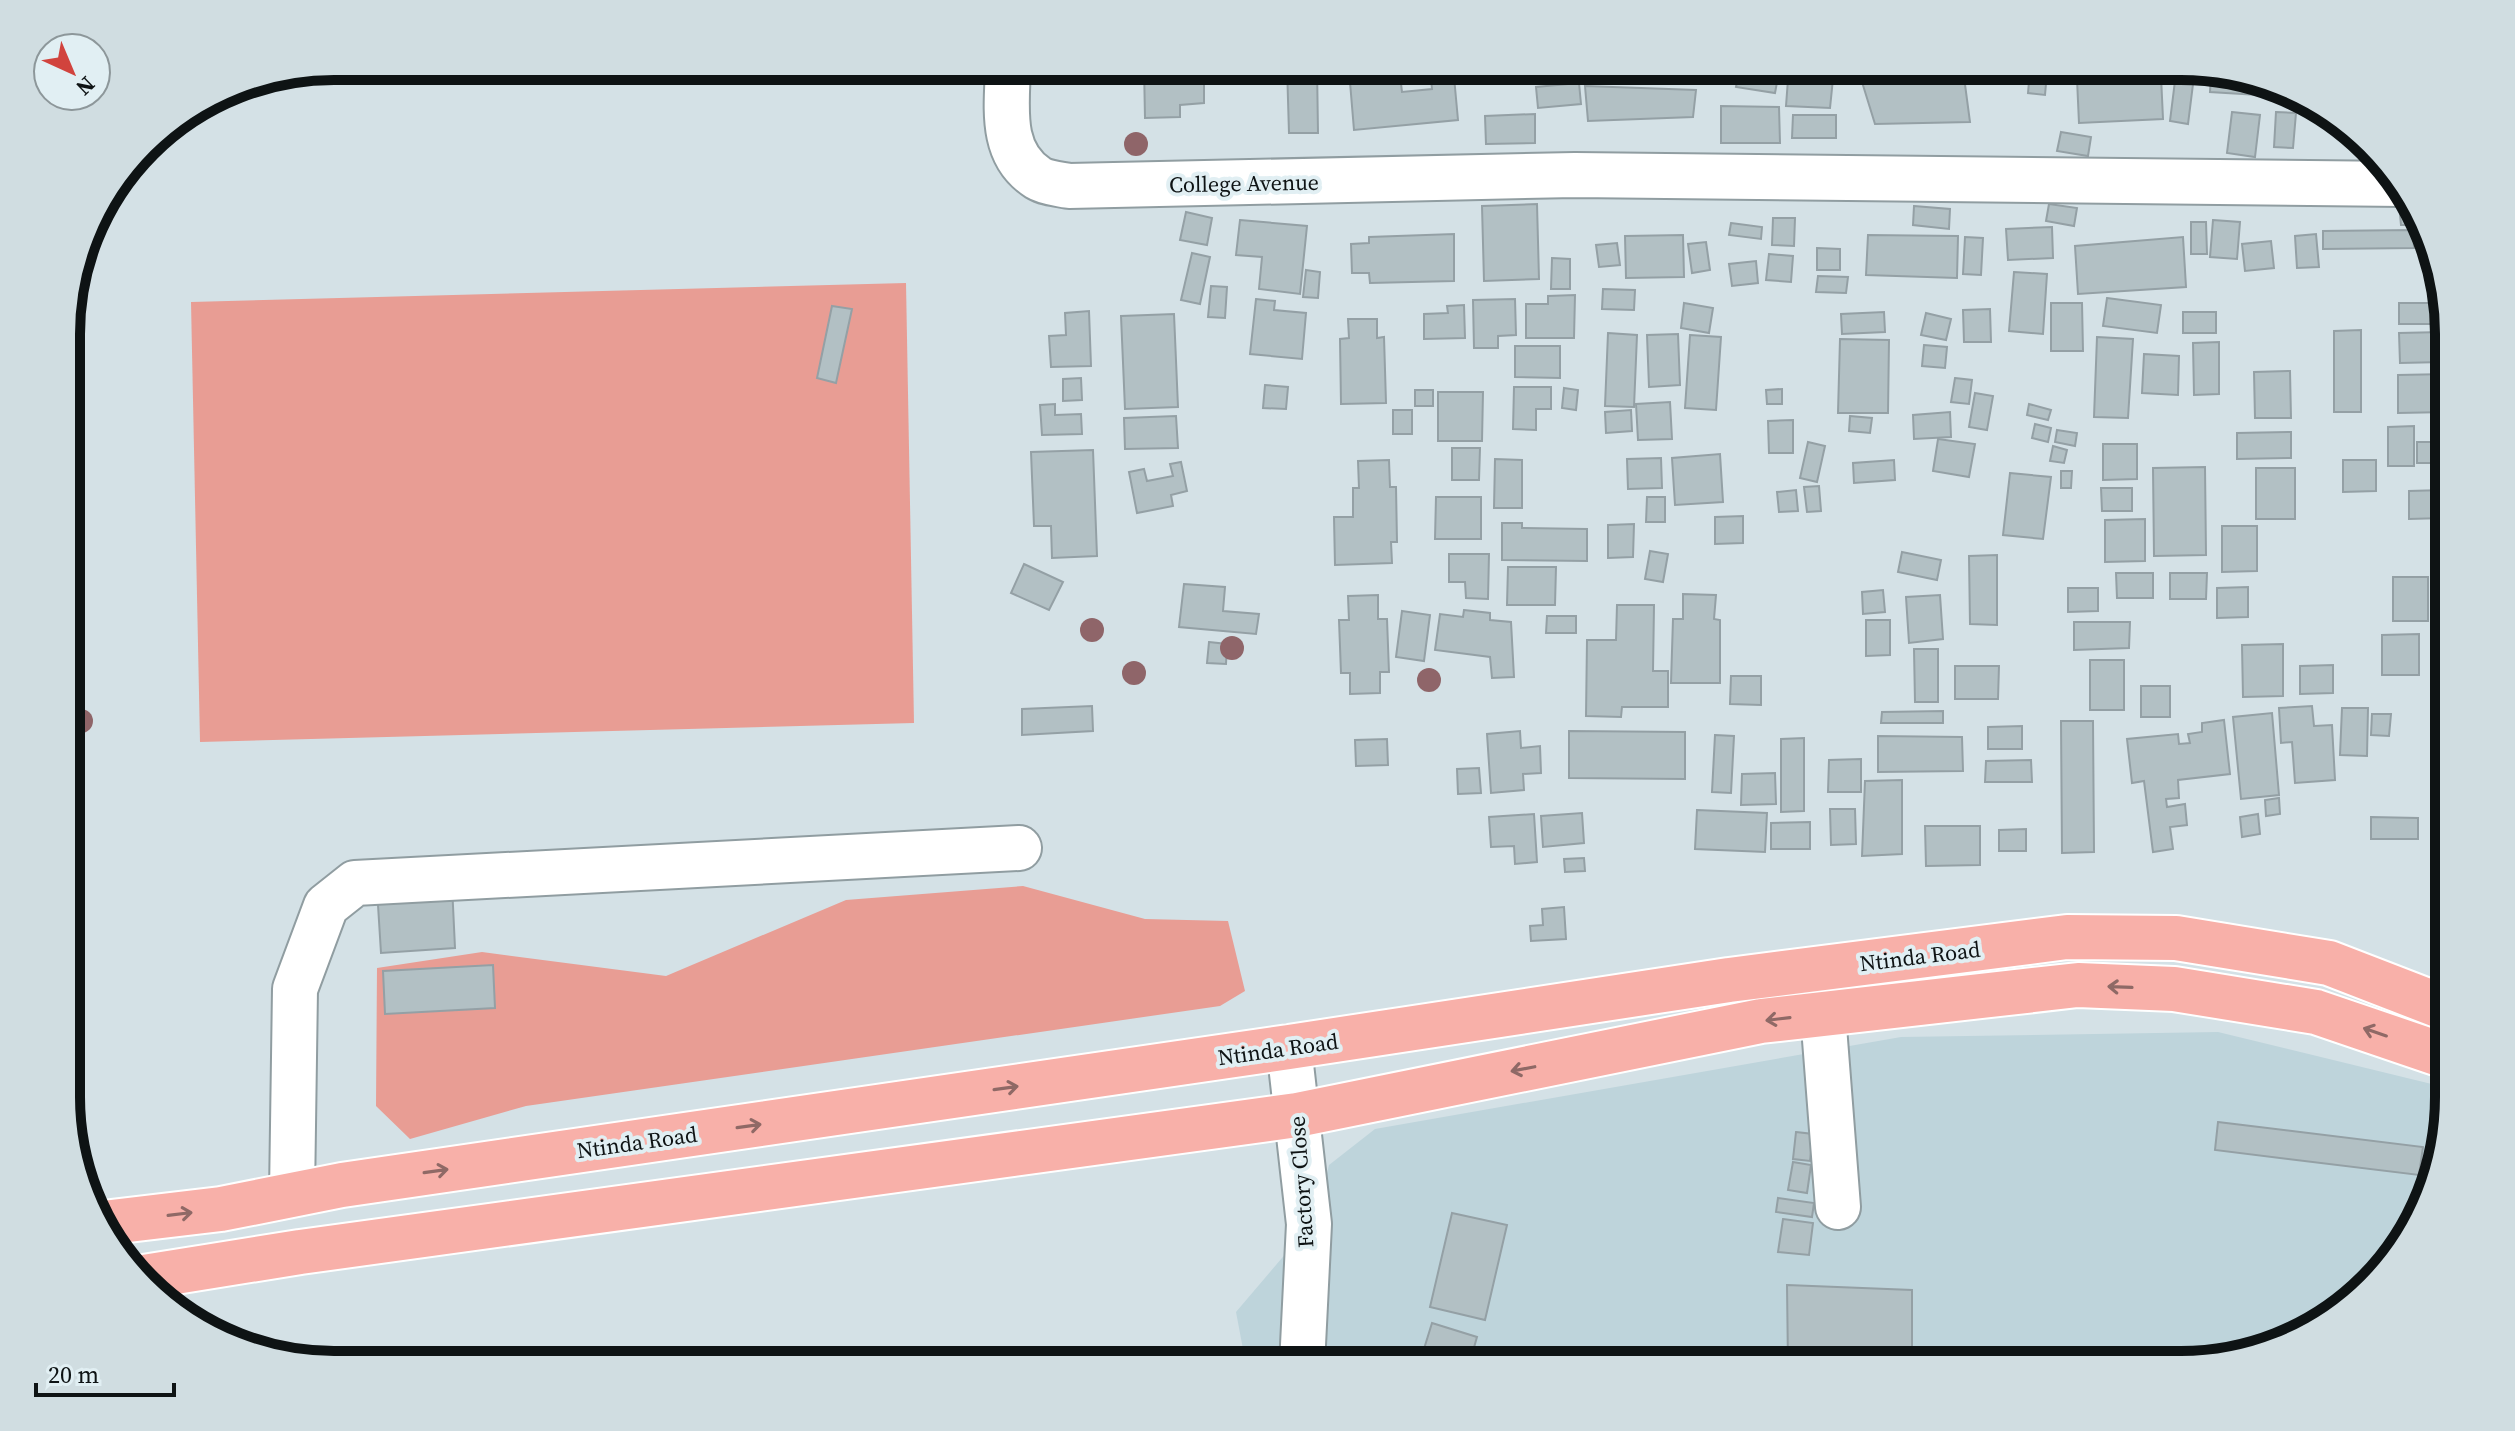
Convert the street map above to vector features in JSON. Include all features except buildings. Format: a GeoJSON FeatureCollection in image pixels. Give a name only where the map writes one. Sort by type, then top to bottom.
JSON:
{"type":"FeatureCollection","features":[{"type":"Feature","properties":{"kind":"main road","name":"Ntinda Road"},"geometry":{"type":"LineString","coordinates":[[113,1222],[221,1209],[292,1194],[1729,980],[2067,937],[2176,938],[2329,963],[2434,1004]]}},
{"type":"Feature","properties":{"kind":"main road"},"geometry":{"type":"LineString","coordinates":[[153,1276],[300,1252],[1297,1115],[1761,1021],[2078,985],[2174,989],[2316,1012],[2434,1052]]}},
{"type":"Feature","properties":{"kind":"street","name":"College Avenue"},"geometry":{"type":"LineString","coordinates":[[1008,80],[1011,148],[1039,179],[1069,186],[1575,175],[2385,184]]}},
{"type":"Feature","properties":{"kind":"street"},"geometry":{"type":"LineString","coordinates":[[292,1194],[295,989],[326,906],[355,883],[1019,848]]}},
{"type":"Feature","properties":{"kind":"street"},"geometry":{"type":"LineString","coordinates":[[1823,1014],[1838,1207]]}},
{"type":"Feature","properties":{"kind":"street","name":"Factory Close"},"geometry":{"type":"LineString","coordinates":[[1289,1047],[1309,1224],[1303,1350]]}},
{"type":"Feature","properties":{"kind":"shaded area"},"geometry":{"type":"Polygon","coordinates":[[[906,283],[914,723],[200,742],[191,302],[906,283]]]}},
{"type":"Feature","properties":{"kind":"shaded area"},"geometry":{"type":"Polygon","coordinates":[[[1023,886],[1145,919],[1228,921],[1245,991],[1220,1006],[526,1106],[410,1139],[376,1106],[377,968],[482,952],[666,976],[846,900],[1023,886]]]}},
{"type":"Feature","properties":{"kind":"shaded area"},"geometry":{"type":"Polygon","coordinates":[[[2218,1032],[2434,1085],[2430,1146],[2422,1179],[2401,1224],[2361,1277],[2308,1317],[2278,1332],[2230,1346],[2197,1350],[1243,1351],[1236,1312],[1316,1218],[1329,1165],[1375,1129],[1901,1037],[2218,1032]]]}}]}
